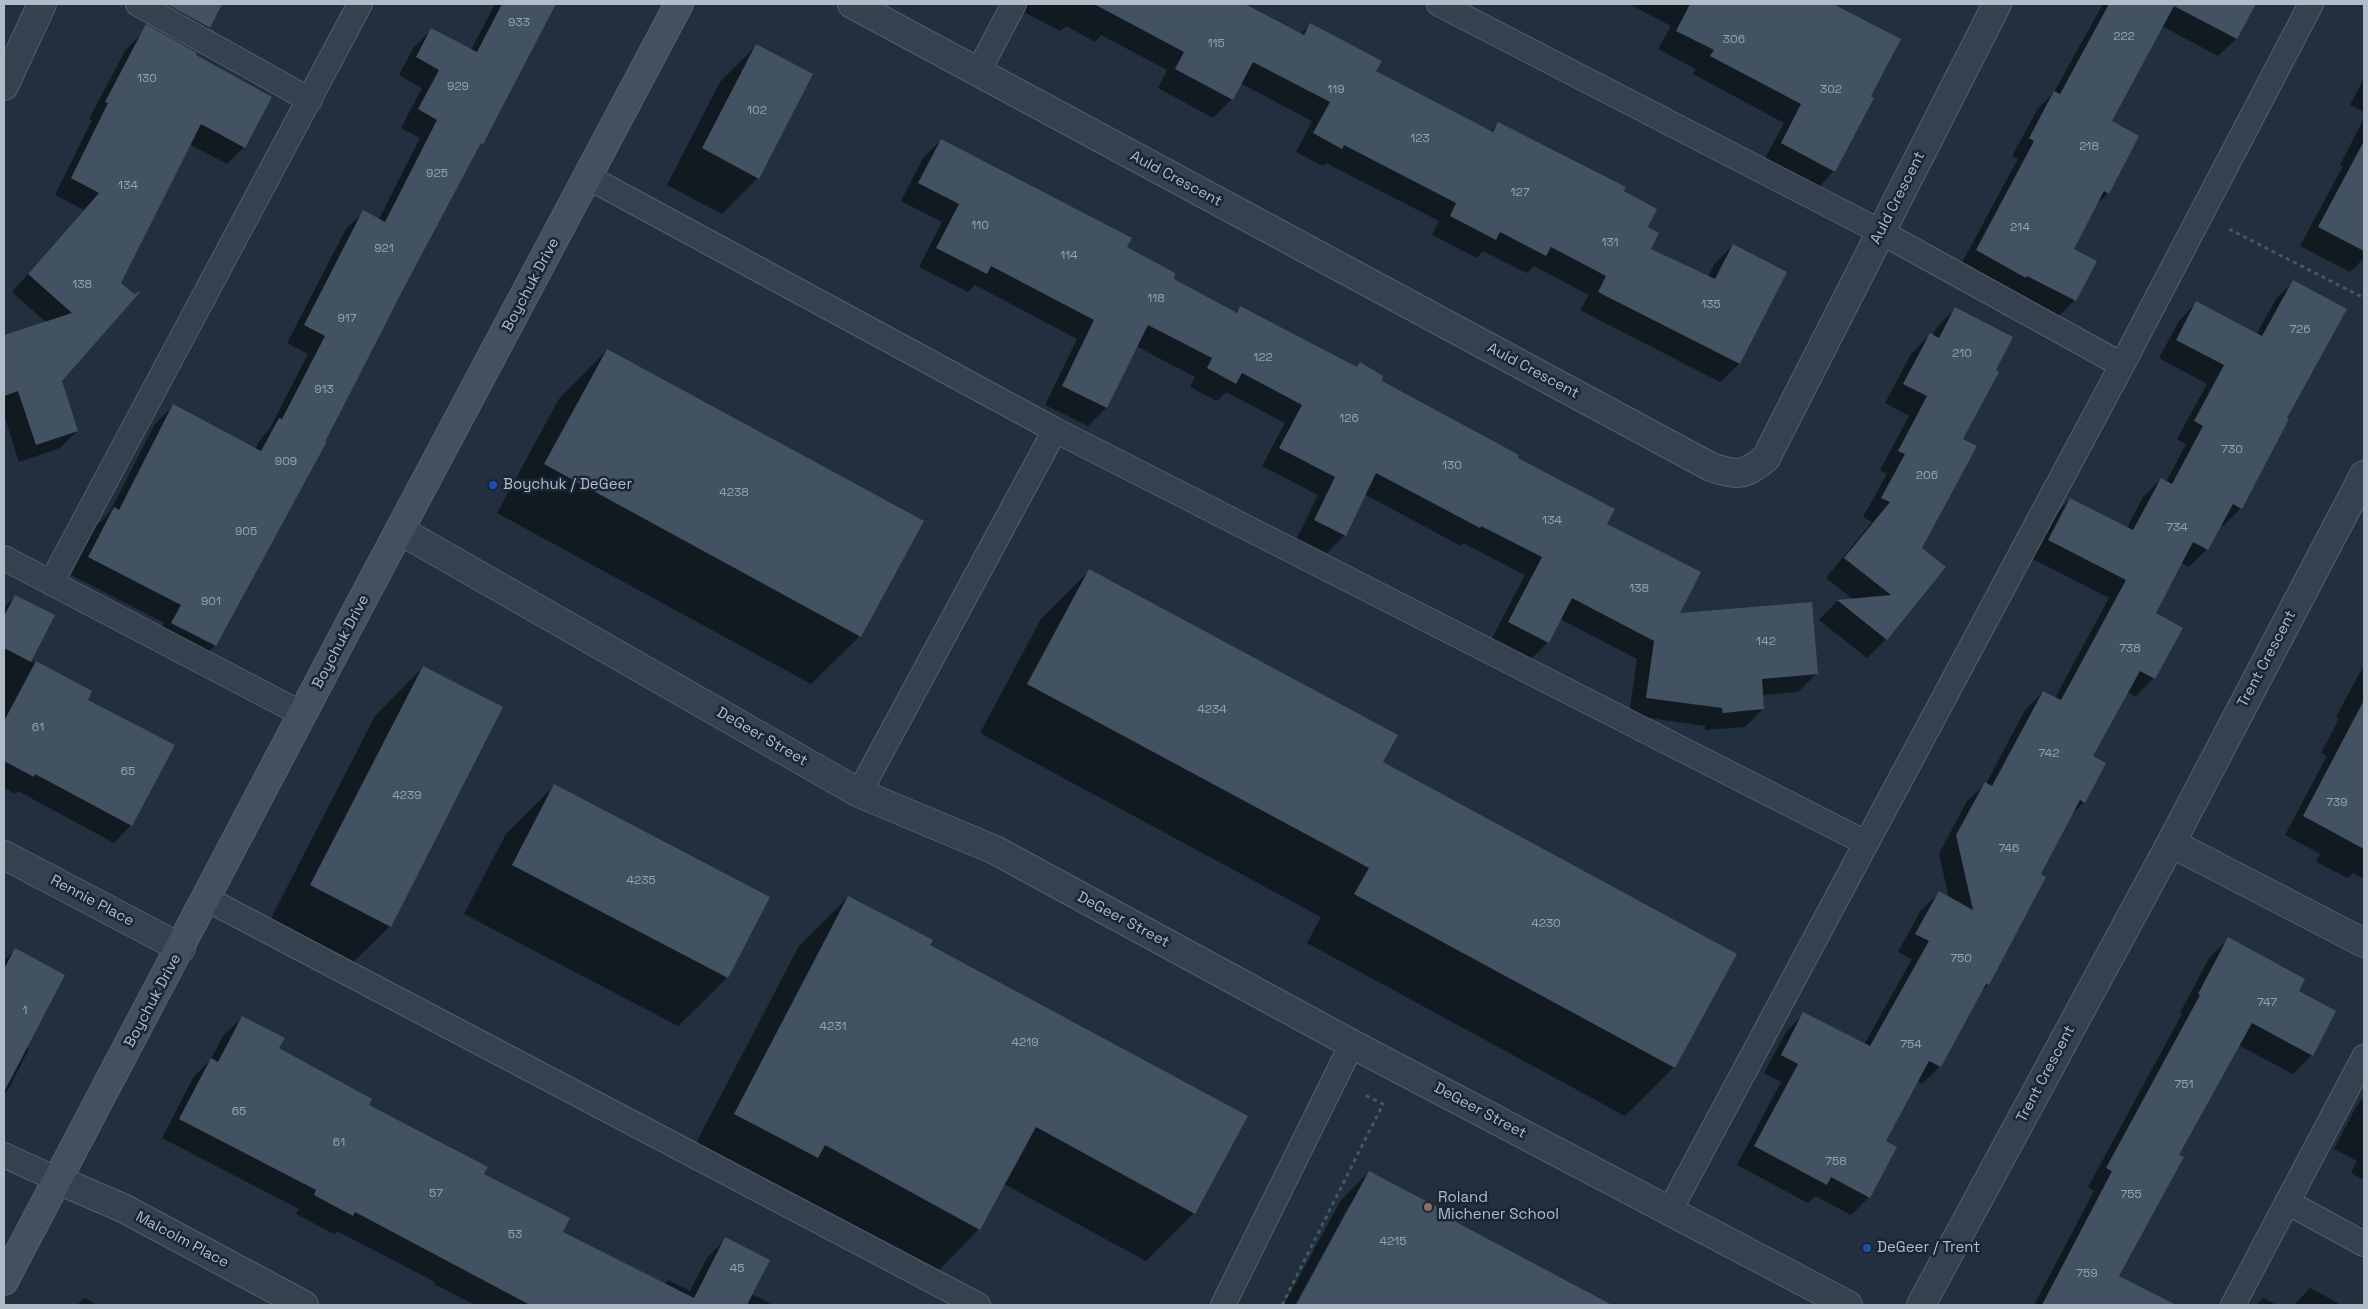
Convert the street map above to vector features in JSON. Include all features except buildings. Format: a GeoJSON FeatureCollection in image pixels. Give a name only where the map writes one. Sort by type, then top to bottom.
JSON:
{"type":"FeatureCollection","features":[{"type":"Feature","properties":{"kind":"street"},"geometry":{"type":"LineString","coordinates":[[4,86],[42,4]]}},
{"type":"Feature","properties":{"kind":"street","name":"Boychuk Drive"},"geometry":{"type":"LineString","coordinates":[[4,1282],[181,948],[302,714],[680,4]]}},
{"type":"Feature","properties":{"kind":"street","name":"Auld Crescent"},"geometry":{"type":"LineString","coordinates":[[852,4],[1711,467],[1732,474],[1749,472],[1766,458],[1997,4]]}},
{"type":"Feature","properties":{"kind":"street","name":"Trent Crescent"},"geometry":{"type":"LineString","coordinates":[[1921,1305],[2171,843],[2364,474]]}},
{"type":"Feature","properties":{"kind":"street","name":"DeGeer Street"},"geometry":{"type":"LineString","coordinates":[[401,531],[859,793],[995,850],[1352,1044],[1848,1305]]}},
{"type":"Feature","properties":{"kind":"street"},"geometry":{"type":"LineString","coordinates":[[2171,843],[2364,943]]}},
{"type":"Feature","properties":{"kind":"street","name":"Rennie Place"},"geometry":{"type":"LineString","coordinates":[[4,854],[181,948]]}},
{"type":"Feature","properties":{"kind":"street","name":"Malcolm Place"},"geometry":{"type":"LineString","coordinates":[[58,1180],[123,1208],[304,1305]]}},
{"type":"Feature","properties":{"kind":"lane"},"geometry":{"type":"LineString","coordinates":[[138,4],[310,100]]}},
{"type":"Feature","properties":{"kind":"lane"},"geometry":{"type":"LineString","coordinates":[[51,583],[360,4]]}},
{"type":"Feature","properties":{"kind":"lane"},"geometry":{"type":"LineString","coordinates":[[978,72],[1014,4]]}},
{"type":"Feature","properties":{"kind":"lane"},"geometry":{"type":"LineString","coordinates":[[1439,4],[1881,232],[2122,365]]}},
{"type":"Feature","properties":{"kind":"lane"},"geometry":{"type":"LineString","coordinates":[[1670,1210],[2122,365],[2311,4]]}},
{"type":"Feature","properties":{"kind":"lane"},"geometry":{"type":"LineString","coordinates":[[588,177],[1055,430],[1866,843]]}},
{"type":"Feature","properties":{"kind":"lane"},"geometry":{"type":"LineString","coordinates":[[859,793],[1055,430]]}},
{"type":"Feature","properties":{"kind":"lane"},"geometry":{"type":"LineString","coordinates":[[4,558],[302,714]]}},
{"type":"Feature","properties":{"kind":"lane"},"geometry":{"type":"LineString","coordinates":[[206,898],[978,1305]]}},
{"type":"Feature","properties":{"kind":"lane"},"geometry":{"type":"LineString","coordinates":[[1223,1305],[1352,1044]]}},
{"type":"Feature","properties":{"kind":"lane"},"geometry":{"type":"LineString","coordinates":[[2233,1305],[2364,1057]]}},
{"type":"Feature","properties":{"kind":"lane"},"geometry":{"type":"LineString","coordinates":[[4,1154],[58,1180]]}},
{"type":"Feature","properties":{"kind":"lane"},"geometry":{"type":"LineString","coordinates":[[2287,1202],[2364,1244]]}},
{"type":"Feature","properties":{"kind":"path"},"geometry":{"type":"LineString","coordinates":[[2201,215],[2364,298]]}},
{"type":"Feature","properties":{"kind":"path"},"geometry":{"type":"LineString","coordinates":[[1282,1305],[1383,1104],[1334,1080]]}},
{"type":"Feature","properties":{"kind":"place","name":"Boychuk / DeGeer"},"geometry":{"type":"Point","coordinates":[493,485]}},
{"type":"Feature","properties":{"kind":"place","name":"Roland Michener School"},"geometry":{"type":"Point","coordinates":[1428,1207]}},
{"type":"Feature","properties":{"kind":"place","name":"DeGeer / Trent"},"geometry":{"type":"Point","coordinates":[1867,1248]}}]}
